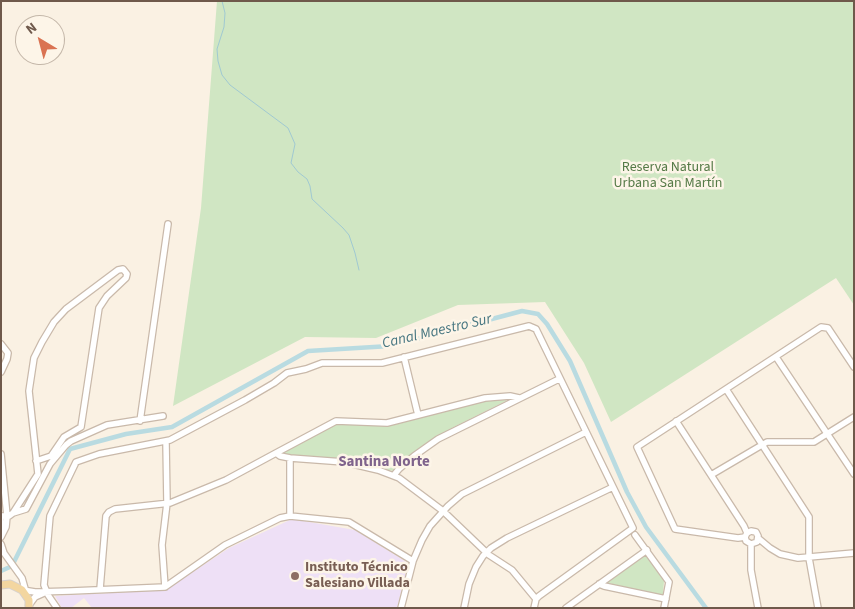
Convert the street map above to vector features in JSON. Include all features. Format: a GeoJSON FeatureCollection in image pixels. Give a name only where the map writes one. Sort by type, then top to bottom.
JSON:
{"type":"FeatureCollection","features":[{"type":"Feature","properties":{"kind":"main road"},"geometry":{"type":"LineString","coordinates":[[1,586],[10,584],[27,592],[29,606]]}},
{"type":"Feature","properties":{"kind":"street"},"geometry":{"type":"LineString","coordinates":[[140,420],[168,224]]}},
{"type":"Feature","properties":{"kind":"street"},"geometry":{"type":"LineString","coordinates":[[1,530],[7,513],[36,478],[38,471],[36,461],[29,399],[34,358],[48,330],[60,315],[118,270],[123,269],[126,272],[126,278],[99,308],[81,426],[64,436],[51,456],[36,461]]}},
{"type":"Feature","properties":{"kind":"street"},"geometry":{"type":"LineString","coordinates":[[102,284],[110,294]]}},
{"type":"Feature","properties":{"kind":"street"},"geometry":{"type":"LineString","coordinates":[[56,608],[44,585],[50,516],[76,462],[99,454],[166,442],[245,400],[287,373],[322,363],[380,363],[532,326],[536,329],[633,527],[632,530],[536,599],[534,608]]}},
{"type":"Feature","properties":{"kind":"street"},"geometry":{"type":"LineString","coordinates":[[854,367],[830,331],[821,327],[637,447],[673,526],[680,531],[738,538],[754,531],[758,538],[770,548],[780,554],[798,558],[854,553]]}},
{"type":"Feature","properties":{"kind":"street"},"geometry":{"type":"LineString","coordinates":[[1,344],[7,350],[8,355],[1,372]]}},
{"type":"Feature","properties":{"kind":"street"},"geometry":{"type":"LineString","coordinates":[[776,356],[854,474]]}},
{"type":"Feature","properties":{"kind":"street"},"geometry":{"type":"LineString","coordinates":[[404,357],[418,415]]}},
{"type":"Feature","properties":{"kind":"street"},"geometry":{"type":"LineString","coordinates":[[394,475],[414,456],[438,439],[559,379]]}},
{"type":"Feature","properties":{"kind":"street"},"geometry":{"type":"LineString","coordinates":[[726,389],[809,517],[809,558],[818,608]]}},
{"type":"Feature","properties":{"kind":"street"},"geometry":{"type":"LineString","coordinates":[[100,589],[107,515],[115,509],[166,503],[221,482],[336,420],[383,423],[485,398],[510,396],[519,398]]}},
{"type":"Feature","properties":{"kind":"street"},"geometry":{"type":"LineString","coordinates":[[7,513],[26,509],[50,464],[66,445],[78,437],[107,426],[163,416]]}},
{"type":"Feature","properties":{"kind":"street"},"geometry":{"type":"LineString","coordinates":[[711,475],[762,444],[770,441],[814,442],[854,417]]}},
{"type":"Feature","properties":{"kind":"street"},"geometry":{"type":"LineString","coordinates":[[676,421],[711,475],[746,535],[747,542],[751,544]]}},
{"type":"Feature","properties":{"kind":"street"},"geometry":{"type":"LineString","coordinates":[[401,608],[412,561],[425,534],[455,499],[469,490],[586,432]]}},
{"type":"Feature","properties":{"kind":"street"},"geometry":{"type":"LineString","coordinates":[[165,587],[162,545],[166,503],[166,442]]}},
{"type":"Feature","properties":{"kind":"street"},"geometry":{"type":"LineString","coordinates":[[276,453],[290,458],[336,461],[394,475],[443,511],[486,552],[512,570],[536,599]]}},
{"type":"Feature","properties":{"kind":"street"},"geometry":{"type":"LineString","coordinates":[[1,454],[7,513],[6,527],[1,537]]}},
{"type":"Feature","properties":{"kind":"street"},"geometry":{"type":"LineString","coordinates":[[290,458],[290,516]]}},
{"type":"Feature","properties":{"kind":"street"},"geometry":{"type":"LineString","coordinates":[[464,608],[472,576],[486,552],[507,538],[613,487]]}},
{"type":"Feature","properties":{"kind":"street"},"geometry":{"type":"LineString","coordinates":[[1,544],[9,560],[23,580],[27,592],[165,587],[225,545],[280,518],[290,516],[349,522],[367,531],[412,561]]}},
{"type":"Feature","properties":{"kind":"street"},"geometry":{"type":"LineString","coordinates":[[635,535],[669,582],[664,608]]}},
{"type":"Feature","properties":{"kind":"street"},"geometry":{"type":"LineString","coordinates":[[751,544],[755,543],[758,538]]}},
{"type":"Feature","properties":{"kind":"street"},"geometry":{"type":"LineString","coordinates":[[751,544],[751,570],[758,608]]}},
{"type":"Feature","properties":{"kind":"street"},"geometry":{"type":"LineString","coordinates":[[566,608],[647,550]]}},
{"type":"Feature","properties":{"kind":"street"},"geometry":{"type":"LineString","coordinates":[[599,584],[666,599]]}},
{"type":"Feature","properties":{"kind":"shaded area","name":"Instituto Técnico Salesiano Villada"},"geometry":{"type":"Polygon","coordinates":[[[292,519],[355,530],[408,563],[397,608],[92,608],[84,598],[71,608],[62,608],[55,596],[166,590],[229,548],[292,519]]]}},
{"type":"Feature","properties":{"kind":"green space","name":"Reserva Natural Urbana San Martín"},"geometry":{"type":"Polygon","coordinates":[[[217,1],[854,1],[854,305],[836,278],[611,422],[584,363],[545,302],[458,305],[376,338],[305,337],[173,406],[201,208],[217,1]]]}},
{"type":"Feature","properties":{"kind":"green space"},"geometry":{"type":"Polygon","coordinates":[[[506,398],[506,401],[430,441],[393,471],[343,460],[284,455],[282,453],[334,424],[388,426],[485,401],[506,398]]]}},
{"type":"Feature","properties":{"kind":"green space"},"geometry":{"type":"Polygon","coordinates":[[[642,556],[647,557],[664,581],[663,594],[660,595],[608,583],[608,582],[642,556]]]}},
{"type":"Feature","properties":{"kind":"waterway"},"geometry":{"type":"LineString","coordinates":[[222,1],[225,13],[224,27],[217,49],[222,75],[230,85],[288,128],[295,144],[291,163],[307,179],[312,199],[349,235],[359,270]]}},
{"type":"Feature","properties":{"kind":"waterway","name":"Canal Maestro Sur"},"geometry":{"type":"LineString","coordinates":[[1,571],[12,566],[70,449],[126,434],[172,427],[308,351],[390,346],[522,311],[538,314],[547,324],[570,361],[627,492],[646,527],[706,608]]}},
{"type":"Feature","properties":{"kind":"place","name":"Instituto Técnico Salesiano Villada"},"geometry":{"type":"Point","coordinates":[295,576]}},
{"type":"Feature","properties":{"kind":"district","name":"Santina Norte"},"geometry":{"type":"Point","coordinates":[384,463]}}]}
